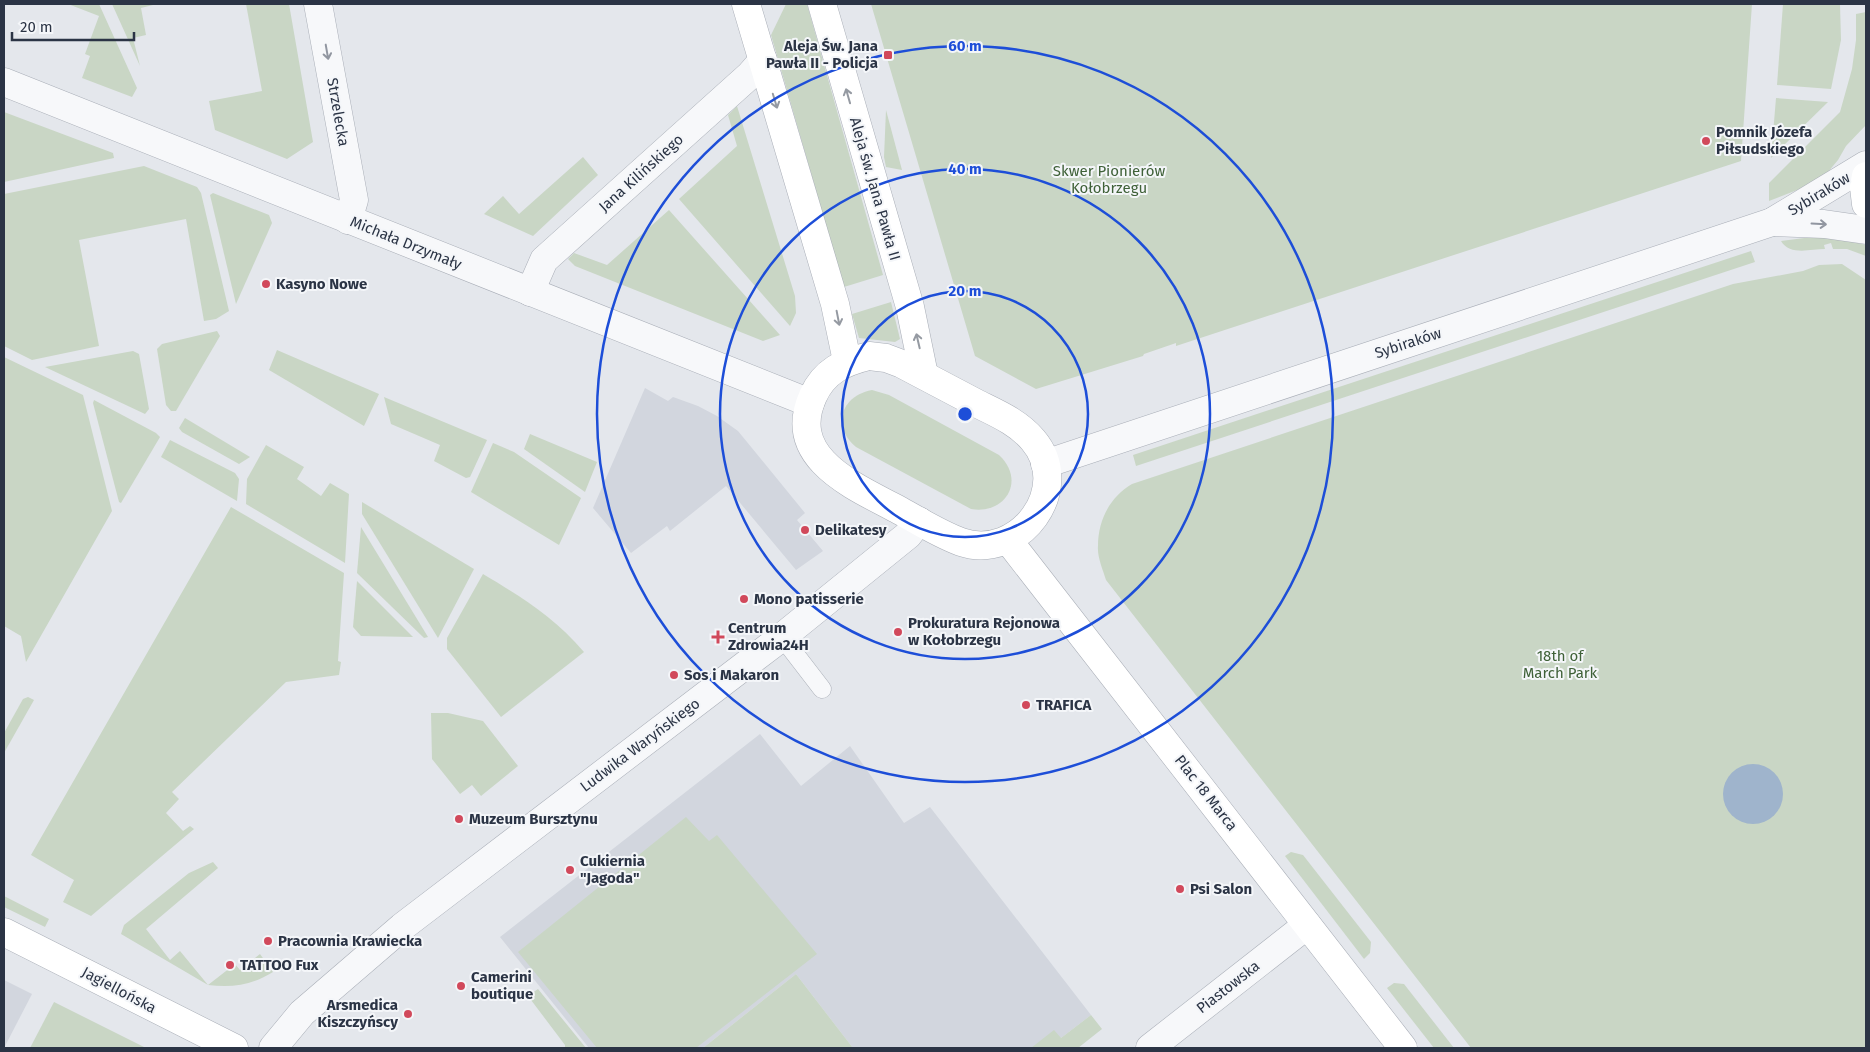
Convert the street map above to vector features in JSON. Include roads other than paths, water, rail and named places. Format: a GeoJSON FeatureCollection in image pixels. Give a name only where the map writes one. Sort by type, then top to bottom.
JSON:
{"type":"FeatureCollection","features":[{"type":"Feature","properties":{"kind":"street","name":"Strzelecka"},"geometry":{"type":"LineString","coordinates":[[318,4],[354,200],[348,220]]}},
{"type":"Feature","properties":{"kind":"street"},"geometry":{"type":"LineString","coordinates":[[746,4],[835,304],[847,361]]}},
{"type":"Feature","properties":{"kind":"street","name":"Aleja św. Jana Pawła II"},"geometry":{"type":"LineString","coordinates":[[822,4],[910,307],[924,375]]}},
{"type":"Feature","properties":{"kind":"street","name":"Jana Kilińskiego"},"geometry":{"type":"LineString","coordinates":[[530,292],[544,260],[750,74],[763,60]]}},
{"type":"Feature","properties":{"kind":"street","name":"Michała Drzymały"},"geometry":{"type":"LineString","coordinates":[[4,82],[810,403]]}},
{"type":"Feature","properties":{"kind":"street","name":"Sybiraków"},"geometry":{"type":"LineString","coordinates":[[1045,464],[1772,222],[1866,165]]}},
{"type":"Feature","properties":{"kind":"street"},"geometry":{"type":"LineString","coordinates":[[1866,176],[1864,187],[1866,204]]}},
{"type":"Feature","properties":{"kind":"street","name":"Sybiraków"},"geometry":{"type":"LineString","coordinates":[[1772,222],[1824,224],[1866,230]]}},
{"type":"Feature","properties":{"kind":"street"},"geometry":{"type":"LineString","coordinates":[[869,356],[886,358],[924,375],[1020,428],[1034,441],[1045,464],[1047,483],[1044,498],[1038,513],[1026,528],[1008,540],[991,545],[961,542],[919,521],[830,471],[817,456],[810,439],[807,422],[810,403],[824,377],[847,361],[869,356]]}},
{"type":"Feature","properties":{"kind":"street","name":"Ludwika Waryńskiego"},"geometry":{"type":"LineString","coordinates":[[273,1048],[302,1013],[402,927],[782,637],[908,535],[919,521]]}},
{"type":"Feature","properties":{"kind":"street","name":"Plac 18 Marca"},"geometry":{"type":"LineString","coordinates":[[1008,540],[1403,1048]]}},
{"type":"Feature","properties":{"kind":"street","name":"Piastowska"},"geometry":{"type":"LineString","coordinates":[[1150,1048],[1307,925]]}},
{"type":"Feature","properties":{"kind":"street","name":"Jagiellońska"},"geometry":{"type":"LineString","coordinates":[[4,932],[234,1048]]}},
{"type":"Feature","properties":{"kind":"lane"},"geometry":{"type":"LineString","coordinates":[[782,637],[822,689]]}},
{"type":"Feature","properties":{"kind":"water"},"geometry":{"type":"Polygon","coordinates":[[[1747,764],[1759,764],[1770,769],[1778,777],[1783,788],[1781,806],[1770,819],[1759,824],[1747,824],[1736,819],[1728,811],[1723,800],[1723,788],[1728,777],[1736,769],[1747,764]]]}},
{"type":"Feature","properties":{"kind":"place","name":"Aleja Św. Jana Pawła II - Policja"},"geometry":{"type":"Point","coordinates":[888,55]}},
{"type":"Feature","properties":{"kind":"place","name":"Pomnik Józefa Piłsudskiego"},"geometry":{"type":"Point","coordinates":[1706,141]}},
{"type":"Feature","properties":{"kind":"place","name":"Kasyno Nowe"},"geometry":{"type":"Point","coordinates":[266,284]}},
{"type":"Feature","properties":{"kind":"place","name":"Delikatesy"},"geometry":{"type":"Point","coordinates":[805,530]}},
{"type":"Feature","properties":{"kind":"place","name":"Mono patisserie"},"geometry":{"type":"Point","coordinates":[744,599]}},
{"type":"Feature","properties":{"kind":"place","name":"Prokuratura Rejonowa w Kołobrzegu"},"geometry":{"type":"Point","coordinates":[898,632]}},
{"type":"Feature","properties":{"kind":"place","name":"Centrum Zdrowia24H"},"geometry":{"type":"Point","coordinates":[718,637]}},
{"type":"Feature","properties":{"kind":"place","name":"Sos i Makaron"},"geometry":{"type":"Point","coordinates":[674,675]}},
{"type":"Feature","properties":{"kind":"place","name":"TRAFICA"},"geometry":{"type":"Point","coordinates":[1026,705]}},
{"type":"Feature","properties":{"kind":"place","name":"Muzeum Bursztynu"},"geometry":{"type":"Point","coordinates":[459,819]}},
{"type":"Feature","properties":{"kind":"place","name":"Cukiernia \"Jagoda\""},"geometry":{"type":"Point","coordinates":[570,870]}},
{"type":"Feature","properties":{"kind":"place","name":"Psi Salon"},"geometry":{"type":"Point","coordinates":[1180,889]}},
{"type":"Feature","properties":{"kind":"place","name":"Pracownia Krawiecka"},"geometry":{"type":"Point","coordinates":[268,941]}},
{"type":"Feature","properties":{"kind":"place","name":"TATTOO Fux"},"geometry":{"type":"Point","coordinates":[230,965]}},
{"type":"Feature","properties":{"kind":"place","name":"Camerini boutique"},"geometry":{"type":"Point","coordinates":[461,986]}},
{"type":"Feature","properties":{"kind":"place","name":"Arsmedica Kiszczyńscy"},"geometry":{"type":"Point","coordinates":[408,1014]}},
{"type":"Feature","properties":{"kind":"park label","name":"Skwer Pionierów Kołobrzegu"},"geometry":{"type":"Point","coordinates":[1109,180]}},
{"type":"Feature","properties":{"kind":"park label","name":"18th of March Park"},"geometry":{"type":"Point","coordinates":[1560,664]}}]}
